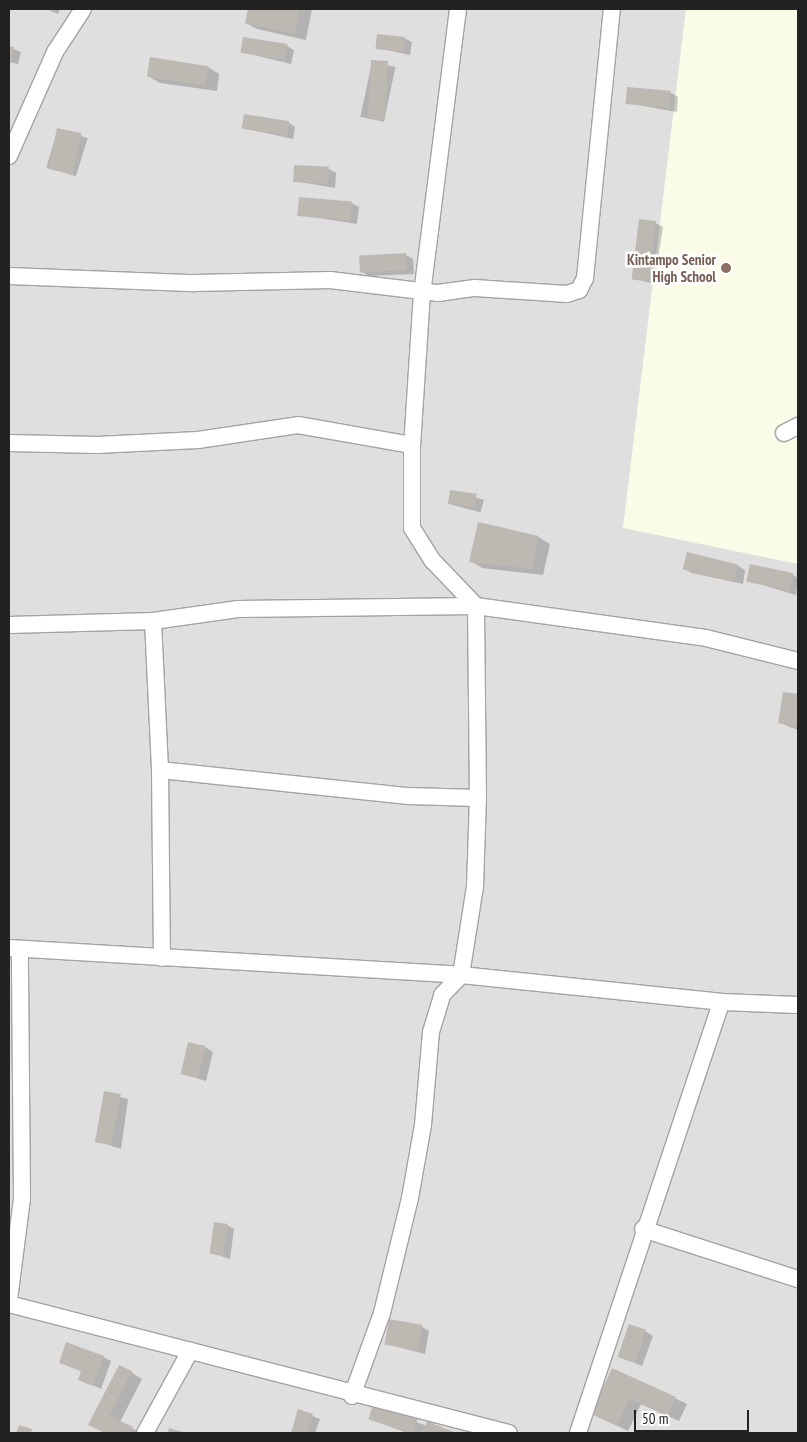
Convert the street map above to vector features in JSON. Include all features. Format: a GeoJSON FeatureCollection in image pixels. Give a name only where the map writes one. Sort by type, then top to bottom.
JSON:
{"type":"FeatureCollection","features":[{"type":"Feature","properties":{"kind":"street"},"geometry":{"type":"LineString","coordinates":[[9,156],[55,52],[83,9]]}},
{"type":"Feature","properties":{"kind":"street"},"geometry":{"type":"LineString","coordinates":[[352,1396],[382,1313],[410,1198],[423,1125],[431,1032],[442,995],[461,975],[475,887],[478,798],[476,606],[433,561],[412,528],[412,444],[422,292],[458,9]]}},
{"type":"Feature","properties":{"kind":"street"},"geometry":{"type":"LineString","coordinates":[[9,276],[195,283],[330,280],[422,292],[475,288],[567,294],[579,290],[584,278],[612,9]]}},
{"type":"Feature","properties":{"kind":"street"},"geometry":{"type":"LineString","coordinates":[[9,443],[97,445],[198,440],[298,425],[412,444]]}},
{"type":"Feature","properties":{"kind":"street"},"geometry":{"type":"LineString","coordinates":[[9,625],[153,621],[238,609],[476,606],[706,638],[798,661]]}},
{"type":"Feature","properties":{"kind":"street"},"geometry":{"type":"LineString","coordinates":[[153,621],[160,770],[162,958]]}},
{"type":"Feature","properties":{"kind":"street"},"geometry":{"type":"LineString","coordinates":[[160,770],[409,796],[478,798]]}},
{"type":"Feature","properties":{"kind":"street"},"geometry":{"type":"LineString","coordinates":[[509,1433],[352,1396],[9,1302],[22,1198],[14,948],[461,975],[721,1002],[798,1005]]}},
{"type":"Feature","properties":{"kind":"street"},"geometry":{"type":"LineString","coordinates":[[578,1433],[643,1229],[721,1002]]}},
{"type":"Feature","properties":{"kind":"street"},"geometry":{"type":"LineString","coordinates":[[643,1229],[798,1279]]}},
{"type":"Feature","properties":{"kind":"street"},"geometry":{"type":"LineString","coordinates":[[145,1433],[190,1351]]}},
{"type":"Feature","properties":{"kind":"shaded area"},"geometry":{"type":"Polygon","coordinates":[[[9,9],[798,9],[798,1433],[9,1433],[9,9]]]}},
{"type":"Feature","properties":{"kind":"shaded area","name":"Kintampo Senior High School"},"geometry":{"type":"Polygon","coordinates":[[[686,9],[798,9],[798,564],[623,528],[686,9]]]}},
{"type":"Feature","properties":{"kind":"building"},"geometry":{"type":"Polygon","coordinates":[[[248,9],[300,9],[294,34],[245,23],[248,9]]]}},
{"type":"Feature","properties":{"kind":"building"},"geometry":{"type":"Polygon","coordinates":[[[377,34],[405,37],[403,52],[375,49],[377,34]]]}},
{"type":"Feature","properties":{"kind":"building"},"geometry":{"type":"Polygon","coordinates":[[[243,37],[287,44],[285,60],[240,53],[243,37]]]}},
{"type":"Feature","properties":{"kind":"building"},"geometry":{"type":"Polygon","coordinates":[[[9,46],[14,47],[11,61],[9,60],[9,46]]]}},
{"type":"Feature","properties":{"kind":"building"},"geometry":{"type":"Polygon","coordinates":[[[150,57],[208,66],[205,86],[147,77],[150,57]]]}},
{"type":"Feature","properties":{"kind":"building"},"geometry":{"type":"Polygon","coordinates":[[[371,60],[388,61],[385,120],[368,119],[371,60]]]}},
{"type":"Feature","properties":{"kind":"building"},"geometry":{"type":"Polygon","coordinates":[[[627,87],[671,91],[669,108],[626,104],[627,87]]]}},
{"type":"Feature","properties":{"kind":"building"},"geometry":{"type":"Polygon","coordinates":[[[244,114],[289,121],[287,136],[242,129],[244,114]]]}},
{"type":"Feature","properties":{"kind":"building"},"geometry":{"type":"Polygon","coordinates":[[[57,128],[81,133],[73,174],[48,169],[57,128]]]}},
{"type":"Feature","properties":{"kind":"building"},"geometry":{"type":"Polygon","coordinates":[[[294,165],[329,167],[328,184],[293,182],[294,165]]]}},
{"type":"Feature","properties":{"kind":"building"},"geometry":{"type":"Polygon","coordinates":[[[299,197],[352,202],[350,221],[297,216],[299,197]]]}},
{"type":"Feature","properties":{"kind":"building"},"geometry":{"type":"Polygon","coordinates":[[[639,219],[656,221],[648,282],[632,280],[639,219]]]}},
{"type":"Feature","properties":{"kind":"building"},"geometry":{"type":"Polygon","coordinates":[[[406,253],[407,270],[360,272],[359,255],[406,253]]]}},
{"type":"Feature","properties":{"kind":"building"},"geometry":{"type":"Polygon","coordinates":[[[450,490],[477,494],[475,508],[448,504],[450,490]]]}},
{"type":"Feature","properties":{"kind":"building"},"geometry":{"type":"Polygon","coordinates":[[[478,522],[539,536],[532,569],[469,562],[478,522]]]}},
{"type":"Feature","properties":{"kind":"building"},"geometry":{"type":"Polygon","coordinates":[[[687,552],[738,565],[734,582],[683,569],[687,552]]]}},
{"type":"Feature","properties":{"kind":"building"},"geometry":{"type":"Polygon","coordinates":[[[750,564],[793,573],[789,591],[746,582],[750,564]]]}},
{"type":"Feature","properties":{"kind":"building"},"geometry":{"type":"Polygon","coordinates":[[[783,692],[798,694],[798,727],[778,723],[783,692]]]}},
{"type":"Feature","properties":{"kind":"building"},"geometry":{"type":"Polygon","coordinates":[[[188,1042],[206,1046],[198,1078],[181,1074],[188,1042]]]}},
{"type":"Feature","properties":{"kind":"building"},"geometry":{"type":"Polygon","coordinates":[[[104,1091],[121,1094],[112,1145],[95,1142],[104,1091]]]}},
{"type":"Feature","properties":{"kind":"building"},"geometry":{"type":"Polygon","coordinates":[[[214,1222],[228,1224],[223,1256],[210,1254],[214,1222]]]}},
{"type":"Feature","properties":{"kind":"building"},"geometry":{"type":"Polygon","coordinates":[[[389,1319],[422,1325],[418,1351],[384,1345],[389,1319]]]}},
{"type":"Feature","properties":{"kind":"building"},"geometry":{"type":"Polygon","coordinates":[[[629,1324],[646,1330],[635,1363],[618,1357],[629,1324]]]}},
{"type":"Feature","properties":{"kind":"building"},"geometry":{"type":"Polygon","coordinates":[[[66,1342],[104,1356],[93,1386],[78,1380],[81,1371],[59,1363],[66,1342]]]}},
{"type":"Feature","properties":{"kind":"building"},"geometry":{"type":"Polygon","coordinates":[[[119,1365],[132,1371],[109,1416],[133,1427],[130,1433],[105,1433],[88,1425],[119,1365]]]}},
{"type":"Feature","properties":{"kind":"building"},"geometry":{"type":"Polygon","coordinates":[[[612,1368],[676,1397],[668,1416],[629,1399],[617,1426],[591,1414],[612,1368]]]}},
{"type":"Feature","properties":{"kind":"building"},"geometry":{"type":"Polygon","coordinates":[[[373,1405],[418,1420],[413,1433],[411,1433],[368,1419],[373,1405]]]}},
{"type":"Feature","properties":{"kind":"building"},"geometry":{"type":"Polygon","coordinates":[[[298,1409],[313,1414],[307,1433],[291,1433],[298,1409]]]}},
{"type":"Feature","properties":{"kind":"building"},"geometry":{"type":"Polygon","coordinates":[[[427,1421],[456,1433],[422,1433],[427,1421]]]}},
{"type":"Feature","properties":{"kind":"building"},"geometry":{"type":"Polygon","coordinates":[[[19,1425],[32,1429],[31,1433],[16,1433],[19,1425]]]}},
{"type":"Feature","properties":{"kind":"building"},"geometry":{"type":"Polygon","coordinates":[[[169,1428],[186,1433],[168,1433],[169,1428]]]}},
{"type":"Feature","properties":{"kind":"place","name":"Kintampo Senior High School"},"geometry":{"type":"Point","coordinates":[726,268]}}]}
